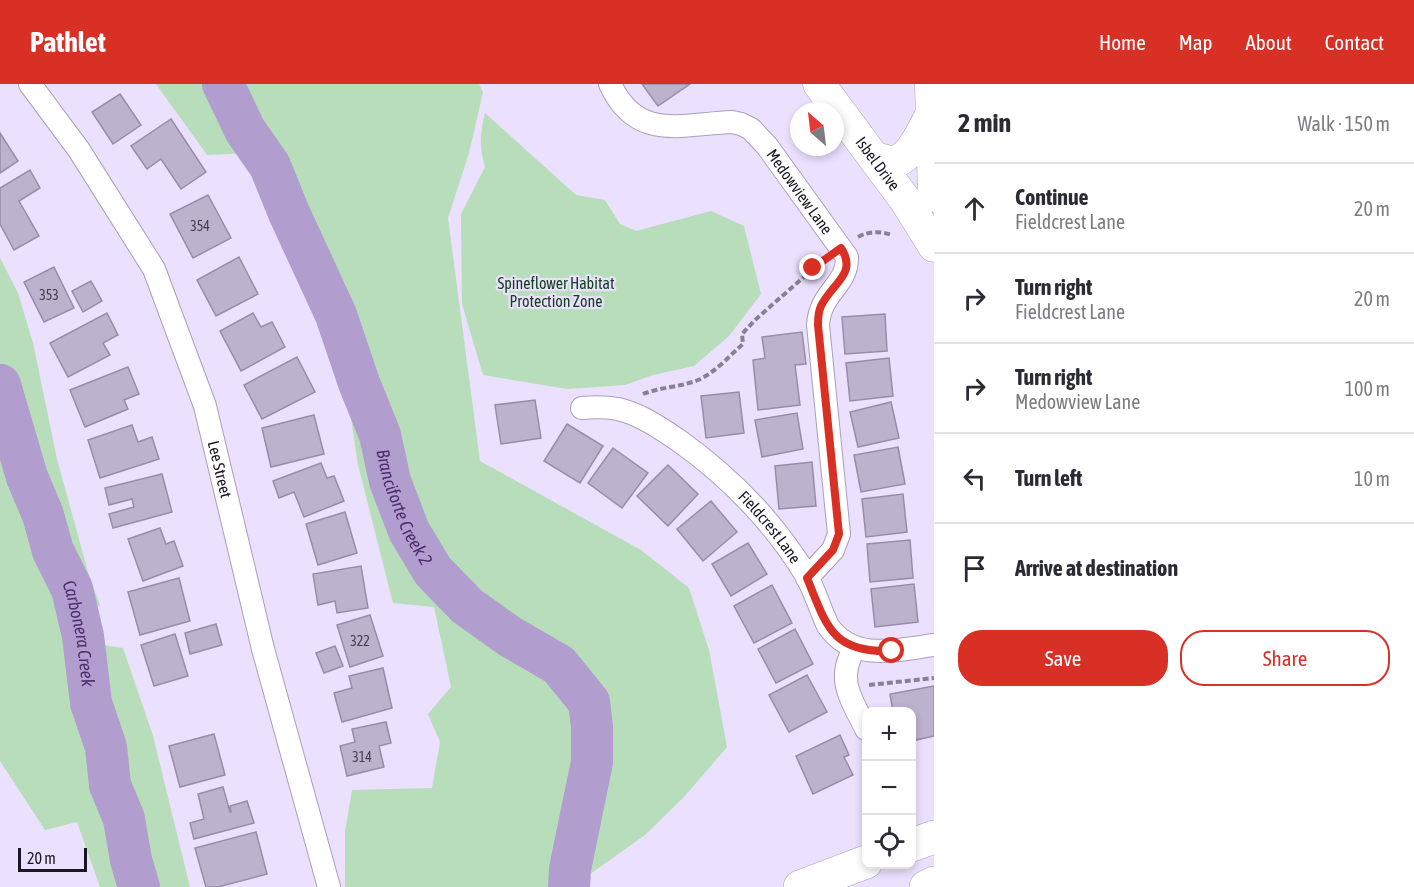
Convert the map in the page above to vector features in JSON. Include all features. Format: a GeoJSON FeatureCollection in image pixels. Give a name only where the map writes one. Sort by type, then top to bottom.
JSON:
{"type":"FeatureCollection","features":[{"type":"Feature","properties":{"kind":"highway"},"geometry":{"type":"LineString","coordinates":[[916,844],[934,837]]}},
{"type":"Feature","properties":{"kind":"highway"},"geometry":{"type":"LineString","coordinates":[[800,887],[862,864]]}},
{"type":"Feature","properties":{"kind":"highway"},"geometry":{"type":"LineString","coordinates":[[926,887],[934,883]]}},
{"type":"Feature","properties":{"kind":"street","name":"Lee Street"},"geometry":{"type":"LineString","coordinates":[[30,84],[79,150],[154,269],[201,396],[263,649],[329,887]]}},
{"type":"Feature","properties":{"kind":"street","name":"Medowview Lane"},"geometry":{"type":"LineString","coordinates":[[610,84],[625,109],[632,116],[648,124],[667,127],[732,122],[751,129],[778,160],[847,257],[848,267],[844,277],[833,287],[821,306],[818,325],[839,534],[833,550],[807,578]]}},
{"type":"Feature","properties":{"kind":"street","name":"Isbel Drive"},"geometry":{"type":"LineString","coordinates":[[819,84],[906,201],[934,246]]}},
{"type":"Feature","properties":{"kind":"street"},"geometry":{"type":"LineString","coordinates":[[931,84],[934,196]]}},
{"type":"Feature","properties":{"kind":"street"},"geometry":{"type":"LineString","coordinates":[[875,158],[892,162],[900,159],[916,144],[931,115]]}},
{"type":"Feature","properties":{"kind":"street","name":"Fieldcrest Lane"},"geometry":{"type":"LineString","coordinates":[[582,408],[612,408],[628,412],[667,432],[723,474],[753,505],[788,550],[807,578],[828,626],[840,640],[855,648]]}},
{"type":"Feature","properties":{"kind":"street"},"geometry":{"type":"LineString","coordinates":[[862,718],[845,679],[847,662],[855,648],[877,651],[934,645]]}},
{"type":"Feature","properties":{"kind":"path"},"geometry":{"type":"LineString","coordinates":[[628,412],[635,399],[641,395],[664,387],[699,380],[707,375],[743,344],[742,334],[755,320],[813,268],[841,248],[865,234],[883,232],[892,235]]}},
{"type":"Feature","properties":{"kind":"path"},"geometry":{"type":"LineString","coordinates":[[865,687],[872,684],[934,678]]}},
{"type":"Feature","properties":{"kind":"green space"},"geometry":{"type":"Polygon","coordinates":[[[156,84],[479,84],[483,92],[469,153],[448,218],[480,461],[641,550],[689,588],[709,650],[727,747],[684,797],[645,835],[572,887],[345,887],[345,831],[352,790],[432,788],[440,742],[428,714],[451,687],[434,607],[393,603],[358,465],[345,379],[309,269],[253,153],[207,155],[156,84]]]}},
{"type":"Feature","properties":{"kind":"green space","name":"Spineflower Habitat Protection Zone"},"geometry":{"type":"Polygon","coordinates":[[[485,113],[576,195],[605,200],[620,224],[636,231],[711,211],[744,226],[761,294],[729,336],[694,366],[653,375],[625,385],[567,389],[483,375],[462,304],[461,214],[485,167],[481,140],[485,113]]]}},
{"type":"Feature","properties":{"kind":"green space"},"geometry":{"type":"Polygon","coordinates":[[[0,258],[18,293],[33,343],[57,459],[88,572],[100,605],[87,616],[87,643],[123,648],[153,736],[190,887],[100,887],[77,822],[45,830],[0,761],[0,258]]]}},
{"type":"Feature","properties":{"kind":"building"},"geometry":{"type":"Polygon","coordinates":[[[642,84],[690,84],[658,106],[642,84]]]}},
{"type":"Feature","properties":{"kind":"building"},"geometry":{"type":"Polygon","coordinates":[[[120,94],[141,125],[113,144],[92,112],[120,94]]]}},
{"type":"Feature","properties":{"kind":"building"},"geometry":{"type":"Polygon","coordinates":[[[171,119],[206,172],[181,189],[161,159],[147,169],[131,146],[171,119]]]}},
{"type":"Feature","properties":{"kind":"building"},"geometry":{"type":"Polygon","coordinates":[[[0,133],[18,161],[0,173],[0,133]]]}},
{"type":"Feature","properties":{"kind":"building"},"geometry":{"type":"Polygon","coordinates":[[[30,170],[40,188],[19,201],[39,236],[14,250],[0,224],[0,188],[30,170]]]}},
{"type":"Feature","properties":{"kind":"building"},"geometry":{"type":"Polygon","coordinates":[[[208,195],[231,238],[193,258],[170,214],[208,195]]]}},
{"type":"Feature","properties":{"kind":"building"},"geometry":{"type":"Polygon","coordinates":[[[239,257],[258,294],[216,316],[197,280],[239,257]]]}},
{"type":"Feature","properties":{"kind":"building"},"geometry":{"type":"Polygon","coordinates":[[[54,267],[74,308],[44,322],[24,282],[54,267]]]}},
{"type":"Feature","properties":{"kind":"building"},"geometry":{"type":"Polygon","coordinates":[[[91,281],[102,301],[83,312],[72,291],[91,281]]]}},
{"type":"Feature","properties":{"kind":"building"},"geometry":{"type":"Polygon","coordinates":[[[107,313],[118,335],[103,343],[110,355],[68,377],[50,343],[107,313]]]}},
{"type":"Feature","properties":{"kind":"building"},"geometry":{"type":"Polygon","coordinates":[[[253,313],[261,327],[272,322],[285,347],[241,371],[220,331],[253,313]]]}},
{"type":"Feature","properties":{"kind":"building"},"geometry":{"type":"Polygon","coordinates":[[[885,314],[887,351],[845,354],[842,317],[885,314]]]}},
{"type":"Feature","properties":{"kind":"building"},"geometry":{"type":"Polygon","coordinates":[[[802,332],[806,364],[795,365],[800,405],[758,410],[753,360],[765,358],[762,337],[802,332]]]}},
{"type":"Feature","properties":{"kind":"building"},"geometry":{"type":"Polygon","coordinates":[[[297,357],[315,392],[262,419],[244,385],[297,357]]]}},
{"type":"Feature","properties":{"kind":"building"},"geometry":{"type":"Polygon","coordinates":[[[889,358],[893,396],[850,401],[846,363],[889,358]]]}},
{"type":"Feature","properties":{"kind":"building"},"geometry":{"type":"Polygon","coordinates":[[[128,367],[139,394],[124,400],[128,409],[85,427],[70,390],[128,367]]]}},
{"type":"Feature","properties":{"kind":"building"},"geometry":{"type":"Polygon","coordinates":[[[739,392],[744,433],[706,438],[701,396],[739,392]]]}},
{"type":"Feature","properties":{"kind":"building"},"geometry":{"type":"Polygon","coordinates":[[[535,400],[541,438],[501,444],[495,405],[535,400]]]}},
{"type":"Feature","properties":{"kind":"building"},"geometry":{"type":"Polygon","coordinates":[[[891,402],[899,438],[858,447],[850,412],[891,402]]]}},
{"type":"Feature","properties":{"kind":"building"},"geometry":{"type":"Polygon","coordinates":[[[797,413],[803,449],[762,457],[755,420],[797,413]]]}},
{"type":"Feature","properties":{"kind":"building"},"geometry":{"type":"Polygon","coordinates":[[[314,415],[324,454],[271,467],[262,428],[314,415]]]}},
{"type":"Feature","properties":{"kind":"building"},"geometry":{"type":"Polygon","coordinates":[[[567,424],[603,446],[580,483],[544,461],[567,424]]]}},
{"type":"Feature","properties":{"kind":"building"},"geometry":{"type":"Polygon","coordinates":[[[132,425],[138,442],[152,437],[159,459],[100,478],[88,440],[132,425]]]}},
{"type":"Feature","properties":{"kind":"building"},"geometry":{"type":"Polygon","coordinates":[[[898,447],[905,484],[861,492],[854,455],[898,447]]]}},
{"type":"Feature","properties":{"kind":"building"},"geometry":{"type":"Polygon","coordinates":[[[613,448],[648,473],[622,508],[588,483],[613,448]]]}},
{"type":"Feature","properties":{"kind":"building"},"geometry":{"type":"Polygon","coordinates":[[[812,462],[816,506],[779,509],[775,466],[812,462]]]}},
{"type":"Feature","properties":{"kind":"building"},"geometry":{"type":"Polygon","coordinates":[[[321,463],[327,478],[334,476],[344,501],[304,517],[294,492],[279,498],[273,481],[321,463]]]}},
{"type":"Feature","properties":{"kind":"building"},"geometry":{"type":"Polygon","coordinates":[[[668,465],[698,494],[668,526],[637,496],[668,465]]]}},
{"type":"Feature","properties":{"kind":"building"},"geometry":{"type":"Polygon","coordinates":[[[162,474],[172,512],[113,528],[109,514],[134,507],[132,499],[109,505],[105,488],[162,474]]]}},
{"type":"Feature","properties":{"kind":"building"},"geometry":{"type":"Polygon","coordinates":[[[903,494],[907,532],[866,537],[862,499],[903,494]]]}},
{"type":"Feature","properties":{"kind":"building"},"geometry":{"type":"Polygon","coordinates":[[[711,501],[737,532],[703,561],[677,529],[711,501]]]}},
{"type":"Feature","properties":{"kind":"building"},"geometry":{"type":"Polygon","coordinates":[[[345,512],[357,553],[318,565],[306,524],[345,512]]]}},
{"type":"Feature","properties":{"kind":"building"},"geometry":{"type":"Polygon","coordinates":[[[160,528],[166,544],[174,541],[183,566],[143,581],[128,539],[160,528]]]}},
{"type":"Feature","properties":{"kind":"building"},"geometry":{"type":"Polygon","coordinates":[[[910,540],[913,578],[870,582],[867,544],[910,540]]]}},
{"type":"Feature","properties":{"kind":"building"},"geometry":{"type":"Polygon","coordinates":[[[748,543],[767,574],[731,596],[712,564],[748,543]]]}},
{"type":"Feature","properties":{"kind":"building"},"geometry":{"type":"Polygon","coordinates":[[[361,566],[368,608],[337,613],[335,601],[318,605],[313,574],[361,566]]]}},
{"type":"Feature","properties":{"kind":"building"},"geometry":{"type":"Polygon","coordinates":[[[179,578],[190,621],[140,635],[128,592],[179,578]]]}},
{"type":"Feature","properties":{"kind":"building"},"geometry":{"type":"Polygon","coordinates":[[[914,584],[918,622],[875,627],[871,589],[914,584]]]}},
{"type":"Feature","properties":{"kind":"building"},"geometry":{"type":"Polygon","coordinates":[[[772,585],[792,623],[754,643],[734,606],[772,585]]]}},
{"type":"Feature","properties":{"kind":"building"},"geometry":{"type":"Polygon","coordinates":[[[370,615],[383,656],[350,667],[337,625],[370,615]]]}},
{"type":"Feature","properties":{"kind":"building"},"geometry":{"type":"Polygon","coordinates":[[[216,624],[222,645],[190,654],[185,633],[216,624]]]}},
{"type":"Feature","properties":{"kind":"building"},"geometry":{"type":"Polygon","coordinates":[[[795,629],[813,664],[776,683],[758,649],[795,629]]]}},
{"type":"Feature","properties":{"kind":"building"},"geometry":{"type":"Polygon","coordinates":[[[175,634],[188,676],[154,686],[141,645],[175,634]]]}},
{"type":"Feature","properties":{"kind":"building"},"geometry":{"type":"Polygon","coordinates":[[[335,646],[343,666],[324,673],[316,653],[335,646]]]}},
{"type":"Feature","properties":{"kind":"building"},"geometry":{"type":"Polygon","coordinates":[[[383,668],[392,708],[342,722],[334,693],[352,688],[349,676],[383,668]]]}},
{"type":"Feature","properties":{"kind":"building"},"geometry":{"type":"Polygon","coordinates":[[[807,675],[827,712],[789,732],[769,695],[807,675]]]}},
{"type":"Feature","properties":{"kind":"building"},"geometry":{"type":"Polygon","coordinates":[[[934,686],[934,736],[916,740],[916,707],[892,707],[890,694],[934,686]]]}},
{"type":"Feature","properties":{"kind":"building"},"geometry":{"type":"Polygon","coordinates":[[[386,722],[391,743],[379,746],[384,767],[347,776],[340,746],[355,742],[352,729],[386,722]]]}},
{"type":"Feature","properties":{"kind":"building"},"geometry":{"type":"Polygon","coordinates":[[[214,734],[225,775],[180,787],[169,746],[214,734]]]}},
{"type":"Feature","properties":{"kind":"building"},"geometry":{"type":"Polygon","coordinates":[[[840,735],[849,755],[844,757],[853,775],[813,794],[796,756],[840,735]]]}},
{"type":"Feature","properties":{"kind":"building"},"geometry":{"type":"Polygon","coordinates":[[[223,787],[230,812],[230,806],[247,801],[254,823],[194,839],[190,823],[204,819],[198,794],[223,787]]]}},
{"type":"Feature","properties":{"kind":"building"},"geometry":{"type":"Polygon","coordinates":[[[256,832],[267,874],[218,887],[206,887],[195,848],[256,832]]]}},
{"type":"Feature","properties":{"kind":"waterway","name":"Branciforte Creek 2"},"geometry":{"type":"LineString","coordinates":[[223,84],[245,130],[270,166],[336,315],[359,383],[380,435],[390,481],[409,531],[433,571],[467,606],[509,636],[559,665],[589,702],[592,762],[570,869],[569,887]]}},
{"type":"Feature","properties":{"kind":"waterway","name":"Carbonera Creek"},"geometry":{"type":"LineString","coordinates":[[0,385],[27,477],[43,515],[53,551],[72,589],[83,636],[91,703],[106,747],[110,785],[124,819],[131,860],[139,887]]}},
{"type":"Feature","properties":{"kind":"route"},"geometry":{"type":"LineString","coordinates":[[813,268],[841,248],[847,257],[848,267],[844,277],[833,287],[821,306],[818,325],[839,534],[837,543],[828,558],[807,578],[822,615],[832,633],[840,640],[855,648],[892,651]]}}]}
